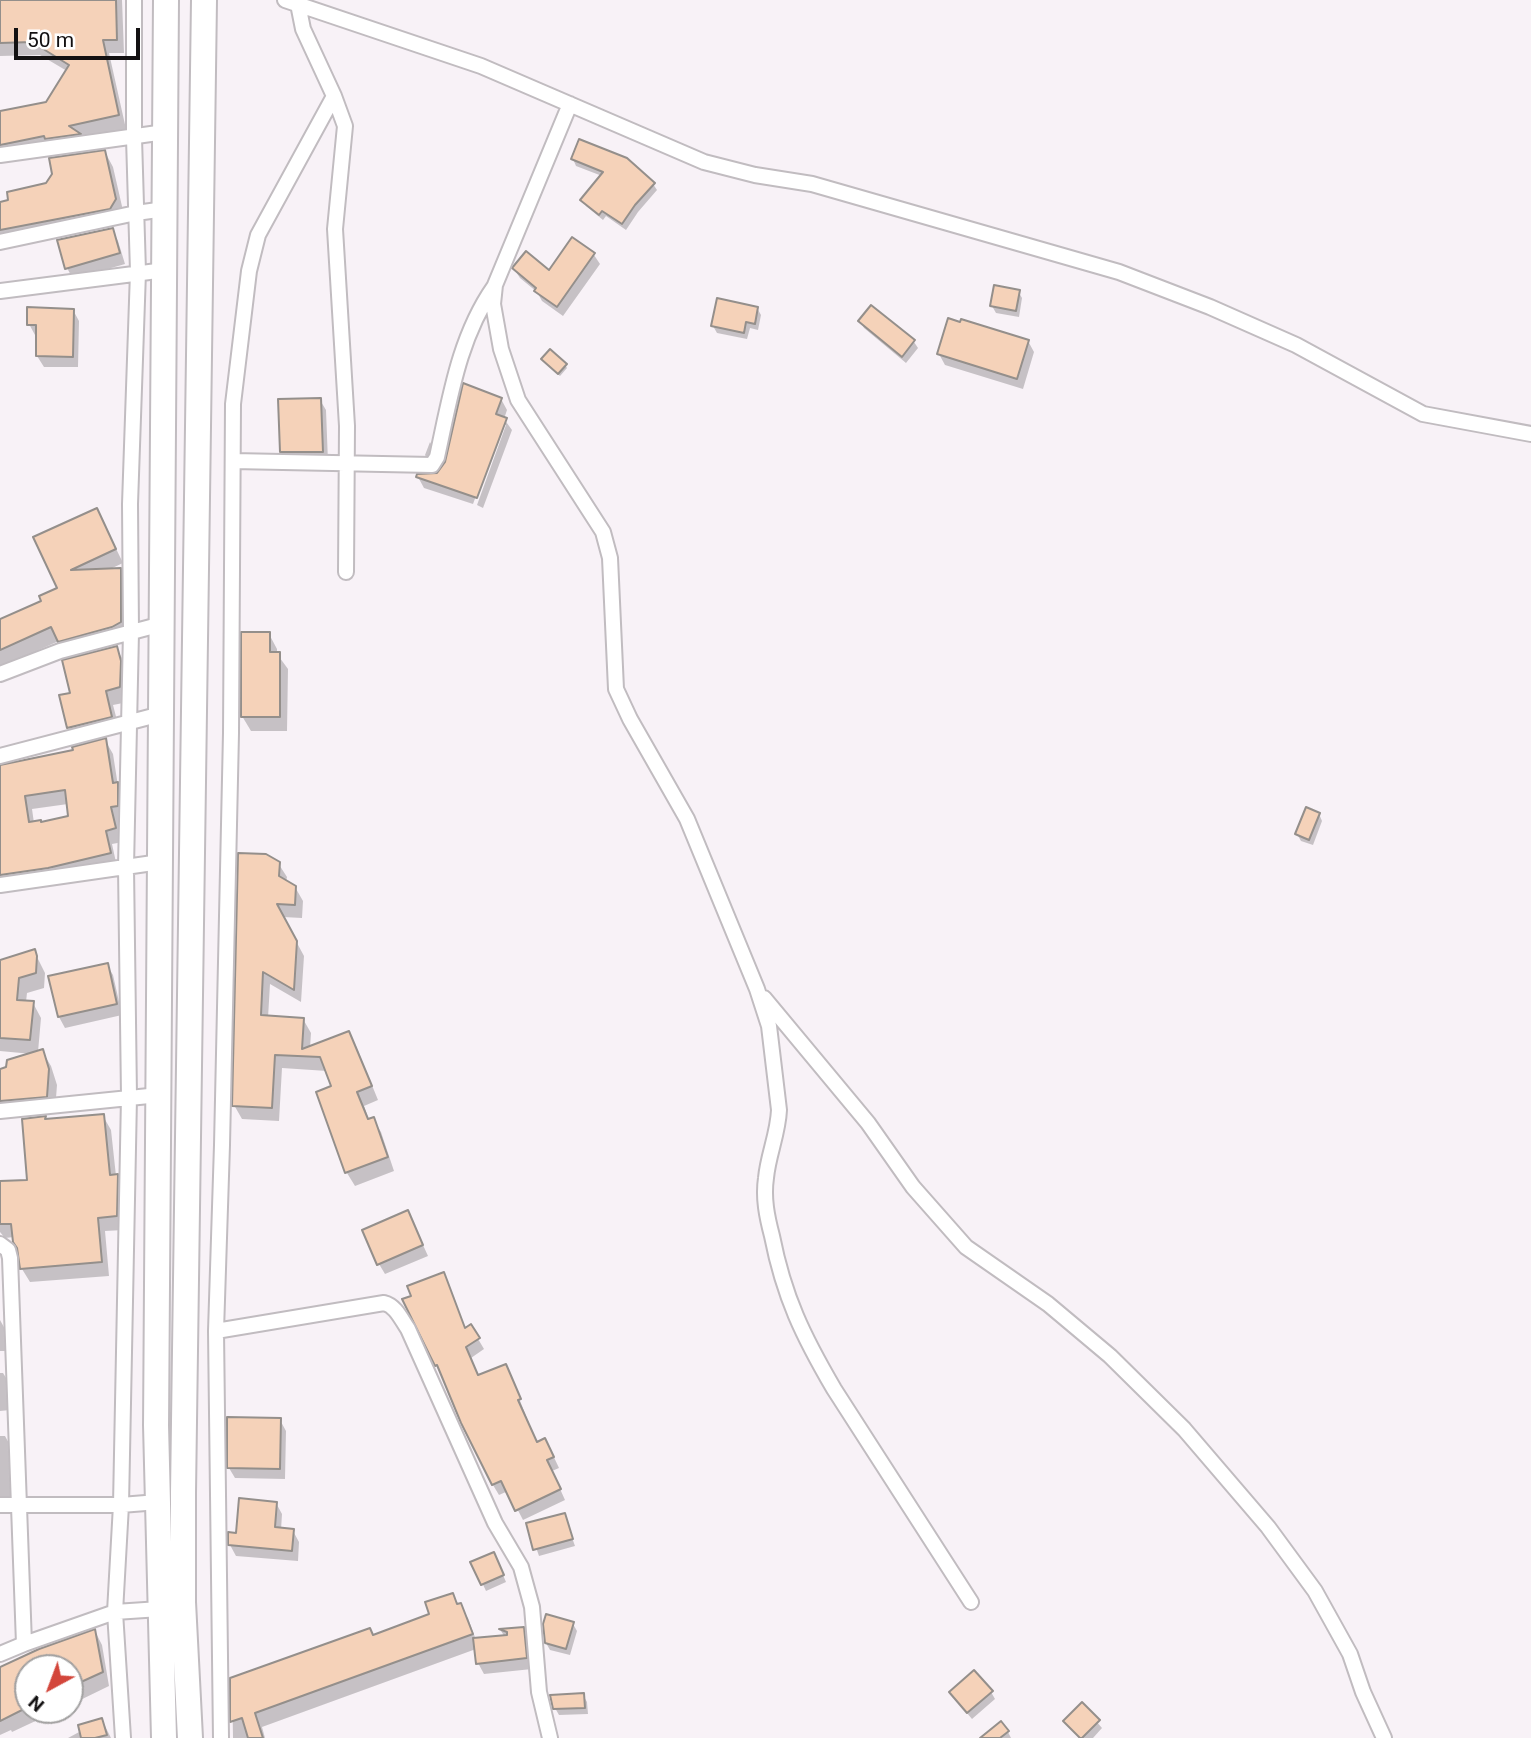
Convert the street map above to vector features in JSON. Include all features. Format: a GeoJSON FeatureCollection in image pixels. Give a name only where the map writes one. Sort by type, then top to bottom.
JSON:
{"type":"FeatureCollection","features":[{"type":"Feature","properties":{"kind":"highway"},"geometry":{"type":"LineString","coordinates":[[164,1738],[156,1425],[166,0]]}},
{"type":"Feature","properties":{"kind":"highway"},"geometry":{"type":"LineString","coordinates":[[190,1738],[183,1602],[183,1492],[204,0]]}},
{"type":"Feature","properties":{"kind":"street"},"geometry":{"type":"LineString","coordinates":[[123,1738],[115,1612],[121,1505],[128,1097],[126,867],[131,632],[130,504],[138,272],[134,0]]}},
{"type":"Feature","properties":{"kind":"street"},"geometry":{"type":"LineString","coordinates":[[291,2],[345,126],[335,229],[347,426],[346,572]]}},
{"type":"Feature","properties":{"kind":"street"},"geometry":{"type":"LineString","coordinates":[[291,2],[456,57],[704,162],[755,175],[812,184],[1119,272],[1210,307],[1296,345],[1423,414],[1531,434]]}},
{"type":"Feature","properties":{"kind":"street"},"geometry":{"type":"LineString","coordinates":[[221,1738],[216,1331],[230,788],[233,404],[249,271],[258,235],[334,96]]}},
{"type":"Feature","properties":{"kind":"street"},"geometry":{"type":"LineString","coordinates":[[233,461],[429,466],[435,462],[467,336],[481,305],[495,285],[570,104]]}},
{"type":"Feature","properties":{"kind":"street"},"geometry":{"type":"LineString","coordinates":[[0,155],[165,132]]}},
{"type":"Feature","properties":{"kind":"street"},"geometry":{"type":"LineString","coordinates":[[0,242],[136,212],[165,209]]}},
{"type":"Feature","properties":{"kind":"street"},"geometry":{"type":"LineString","coordinates":[[0,291],[164,270]]}},
{"type":"Feature","properties":{"kind":"street"},"geometry":{"type":"LineString","coordinates":[[495,285],[493,304],[501,349],[518,400],[603,532],[610,558],[616,690],[687,819],[757,989],[769,1026],[779,1120],[766,1177],[766,1205],[784,1290],[803,1334],[827,1377],[971,1602]]}},
{"type":"Feature","properties":{"kind":"street"},"geometry":{"type":"LineString","coordinates":[[0,674],[61,651],[162,624]]}},
{"type":"Feature","properties":{"kind":"street"},"geometry":{"type":"LineString","coordinates":[[0,756],[161,715]]}},
{"type":"Feature","properties":{"kind":"street"},"geometry":{"type":"LineString","coordinates":[[0,885],[160,862]]}},
{"type":"Feature","properties":{"kind":"street"},"geometry":{"type":"LineString","coordinates":[[757,989],[868,1124],[913,1187],[965,1247],[1048,1304],[1110,1356],[1184,1429],[1268,1527],[1315,1591],[1350,1654],[1363,1692],[1384,1738]]}},
{"type":"Feature","properties":{"kind":"street"},"geometry":{"type":"LineString","coordinates":[[0,1111],[159,1095]]}},
{"type":"Feature","properties":{"kind":"street"},"geometry":{"type":"LineString","coordinates":[[0,1244],[8,1250],[10,1258],[24,1644]]}},
{"type":"Feature","properties":{"kind":"street"},"geometry":{"type":"LineString","coordinates":[[216,1331],[384,1303],[397,1311],[408,1329],[495,1523],[521,1567],[531,1607],[539,1692],[551,1738]]}},
{"type":"Feature","properties":{"kind":"street"},"geometry":{"type":"LineString","coordinates":[[0,1505],[121,1505],[158,1502]]}},
{"type":"Feature","properties":{"kind":"street"},"geometry":{"type":"LineString","coordinates":[[0,1654],[115,1612],[160,1609]]}},
{"type":"Feature","properties":{"kind":"building"},"geometry":{"type":"Polygon","coordinates":[[[0,0],[116,0],[117,40],[103,40],[119,115],[69,126],[81,134],[45,139],[44,136],[0,145],[0,111],[46,102],[69,65],[32,42],[0,43],[0,0]]]}},
{"type":"Feature","properties":{"kind":"building"},"geometry":{"type":"Polygon","coordinates":[[[579,139],[627,158],[655,183],[622,224],[602,211],[599,215],[580,200],[603,172],[571,159],[579,139]]]}},
{"type":"Feature","properties":{"kind":"building"},"geometry":{"type":"Polygon","coordinates":[[[105,150],[116,199],[110,209],[0,230],[0,202],[8,200],[7,192],[46,183],[52,174],[49,158],[105,150]]]}},
{"type":"Feature","properties":{"kind":"building"},"geometry":{"type":"Polygon","coordinates":[[[113,228],[120,253],[65,269],[57,240],[113,228]]]}},
{"type":"Feature","properties":{"kind":"building"},"geometry":{"type":"Polygon","coordinates":[[[572,237],[595,253],[557,307],[534,291],[536,288],[512,268],[526,251],[549,270],[572,237]]]}},
{"type":"Feature","properties":{"kind":"building"},"geometry":{"type":"Polygon","coordinates":[[[994,285],[1020,290],[1016,311],[990,306],[994,285]]]}},
{"type":"Feature","properties":{"kind":"building"},"geometry":{"type":"Polygon","coordinates":[[[717,298],[758,307],[755,324],[746,322],[744,333],[711,326],[717,298]]]}},
{"type":"Feature","properties":{"kind":"building"},"geometry":{"type":"Polygon","coordinates":[[[871,305],[915,340],[902,357],[858,321],[871,305]]]}},
{"type":"Feature","properties":{"kind":"building"},"geometry":{"type":"Polygon","coordinates":[[[27,307],[74,309],[73,357],[36,356],[36,325],[27,325],[27,307]]]}},
{"type":"Feature","properties":{"kind":"building"},"geometry":{"type":"Polygon","coordinates":[[[948,318],[960,322],[961,319],[1029,340],[1017,379],[937,354],[948,318]]]}},
{"type":"Feature","properties":{"kind":"building"},"geometry":{"type":"Polygon","coordinates":[[[550,349],[567,364],[558,374],[541,359],[550,349]]]}},
{"type":"Feature","properties":{"kind":"building"},"geometry":{"type":"Polygon","coordinates":[[[463,383],[502,398],[496,414],[507,418],[477,498],[416,477],[417,474],[437,473],[445,462],[463,383]]]}},
{"type":"Feature","properties":{"kind":"building"},"geometry":{"type":"Polygon","coordinates":[[[321,398],[323,452],[280,452],[278,399],[321,398]]]}},
{"type":"Feature","properties":{"kind":"building"},"geometry":{"type":"Polygon","coordinates":[[[97,508],[116,549],[71,570],[121,568],[121,622],[58,642],[51,627],[0,650],[0,619],[41,601],[39,596],[57,588],[33,537],[97,508]]]}},
{"type":"Feature","properties":{"kind":"building"},"geometry":{"type":"Polygon","coordinates":[[[241,632],[270,632],[270,652],[280,652],[280,717],[241,717],[241,632]]]}},
{"type":"Feature","properties":{"kind":"building"},"geometry":{"type":"Polygon","coordinates":[[[117,646],[121,661],[120,687],[106,691],[112,717],[67,728],[59,695],[70,693],[62,660],[117,646]]]}},
{"type":"Feature","properties":{"kind":"building"},"geometry":{"type":"Polygon","coordinates":[[[106,738],[113,783],[118,782],[118,806],[111,807],[116,828],[106,831],[111,853],[48,868],[0,875],[0,765],[73,750],[72,747],[106,738]],[[65,790],[25,796],[29,822],[68,816],[65,790]]]}},
{"type":"Feature","properties":{"kind":"building"},"geometry":{"type":"Polygon","coordinates":[[[1306,807],[1320,813],[1309,840],[1295,834],[1306,807]]]}},
{"type":"Feature","properties":{"kind":"building"},"geometry":{"type":"Polygon","coordinates":[[[238,853],[266,854],[280,862],[279,876],[296,886],[295,905],[277,904],[297,941],[294,990],[263,972],[261,1015],[304,1018],[302,1049],[349,1031],[372,1086],[357,1092],[368,1119],[374,1117],[388,1157],[345,1173],[316,1092],[331,1086],[320,1057],[275,1055],[272,1108],[232,1106],[238,853]]]}},
{"type":"Feature","properties":{"kind":"building"},"geometry":{"type":"Polygon","coordinates":[[[35,949],[36,973],[19,978],[17,1000],[34,1001],[30,1040],[0,1038],[0,960],[35,949]]]}},
{"type":"Feature","properties":{"kind":"building"},"geometry":{"type":"Polygon","coordinates":[[[108,963],[117,1004],[58,1017],[48,976],[108,963]]]}},
{"type":"Feature","properties":{"kind":"building"},"geometry":{"type":"Polygon","coordinates":[[[43,1049],[49,1069],[47,1097],[0,1101],[0,1069],[6,1067],[7,1060],[43,1049]]]}},
{"type":"Feature","properties":{"kind":"building"},"geometry":{"type":"Polygon","coordinates":[[[104,1114],[110,1175],[118,1174],[117,1216],[98,1218],[102,1262],[20,1269],[11,1224],[0,1224],[0,1181],[27,1180],[22,1119],[104,1114]]]}},
{"type":"Feature","properties":{"kind":"building"},"geometry":{"type":"Polygon","coordinates":[[[408,1210],[423,1245],[377,1265],[362,1230],[408,1210]]]}},
{"type":"Feature","properties":{"kind":"building"},"geometry":{"type":"Polygon","coordinates":[[[444,1272],[465,1328],[471,1324],[480,1338],[466,1347],[478,1375],[506,1364],[521,1399],[518,1400],[537,1442],[545,1438],[554,1457],[547,1460],[561,1489],[515,1511],[501,1481],[492,1485],[461,1423],[437,1365],[435,1366],[402,1299],[411,1296],[407,1286],[444,1272]]]}},
{"type":"Feature","properties":{"kind":"building"},"geometry":{"type":"Polygon","coordinates":[[[227,1417],[281,1418],[280,1469],[227,1468],[227,1417]]]}},
{"type":"Feature","properties":{"kind":"building"},"geometry":{"type":"Polygon","coordinates":[[[239,1498],[277,1502],[275,1527],[294,1529],[292,1551],[228,1545],[228,1532],[236,1533],[239,1498]]]}},
{"type":"Feature","properties":{"kind":"building"},"geometry":{"type":"Polygon","coordinates":[[[565,1513],[573,1539],[533,1550],[526,1523],[565,1513]]]}},
{"type":"Feature","properties":{"kind":"building"},"geometry":{"type":"Polygon","coordinates":[[[494,1552],[504,1575],[481,1585],[470,1562],[494,1552]]]}},
{"type":"Feature","properties":{"kind":"building"},"geometry":{"type":"Polygon","coordinates":[[[453,1593],[457,1604],[461,1603],[473,1634],[255,1713],[263,1738],[248,1738],[242,1718],[230,1722],[230,1678],[370,1628],[373,1635],[429,1614],[425,1602],[453,1593]]]}},
{"type":"Feature","properties":{"kind":"building"},"geometry":{"type":"Polygon","coordinates":[[[546,1614],[574,1622],[566,1649],[545,1643],[543,1624],[546,1614]]]}},
{"type":"Feature","properties":{"kind":"building"},"geometry":{"type":"Polygon","coordinates":[[[524,1627],[527,1658],[476,1664],[473,1638],[507,1635],[507,1632],[499,1629],[524,1627]]]}},
{"type":"Feature","properties":{"kind":"building"},"geometry":{"type":"Polygon","coordinates":[[[95,1629],[103,1672],[84,1681],[84,1654],[28,1654],[95,1629]]]}},
{"type":"Feature","properties":{"kind":"building"},"geometry":{"type":"Polygon","coordinates":[[[14,1661],[14,1714],[0,1721],[0,1667],[14,1661]]]}},
{"type":"Feature","properties":{"kind":"building"},"geometry":{"type":"Polygon","coordinates":[[[974,1670],[993,1691],[967,1713],[949,1692],[974,1670]]]}},
{"type":"Feature","properties":{"kind":"building"},"geometry":{"type":"Polygon","coordinates":[[[584,1693],[585,1708],[553,1709],[550,1695],[584,1693]]]}},
{"type":"Feature","properties":{"kind":"building"},"geometry":{"type":"Polygon","coordinates":[[[1082,1702],[1100,1720],[1080,1738],[1063,1721],[1082,1702]]]}},
{"type":"Feature","properties":{"kind":"building"},"geometry":{"type":"Polygon","coordinates":[[[102,1718],[107,1735],[81,1738],[78,1725],[102,1718]]]}},
{"type":"Feature","properties":{"kind":"building"},"geometry":{"type":"Polygon","coordinates":[[[1001,1721],[1009,1731],[1000,1738],[980,1738],[1001,1721]]]}}]}
